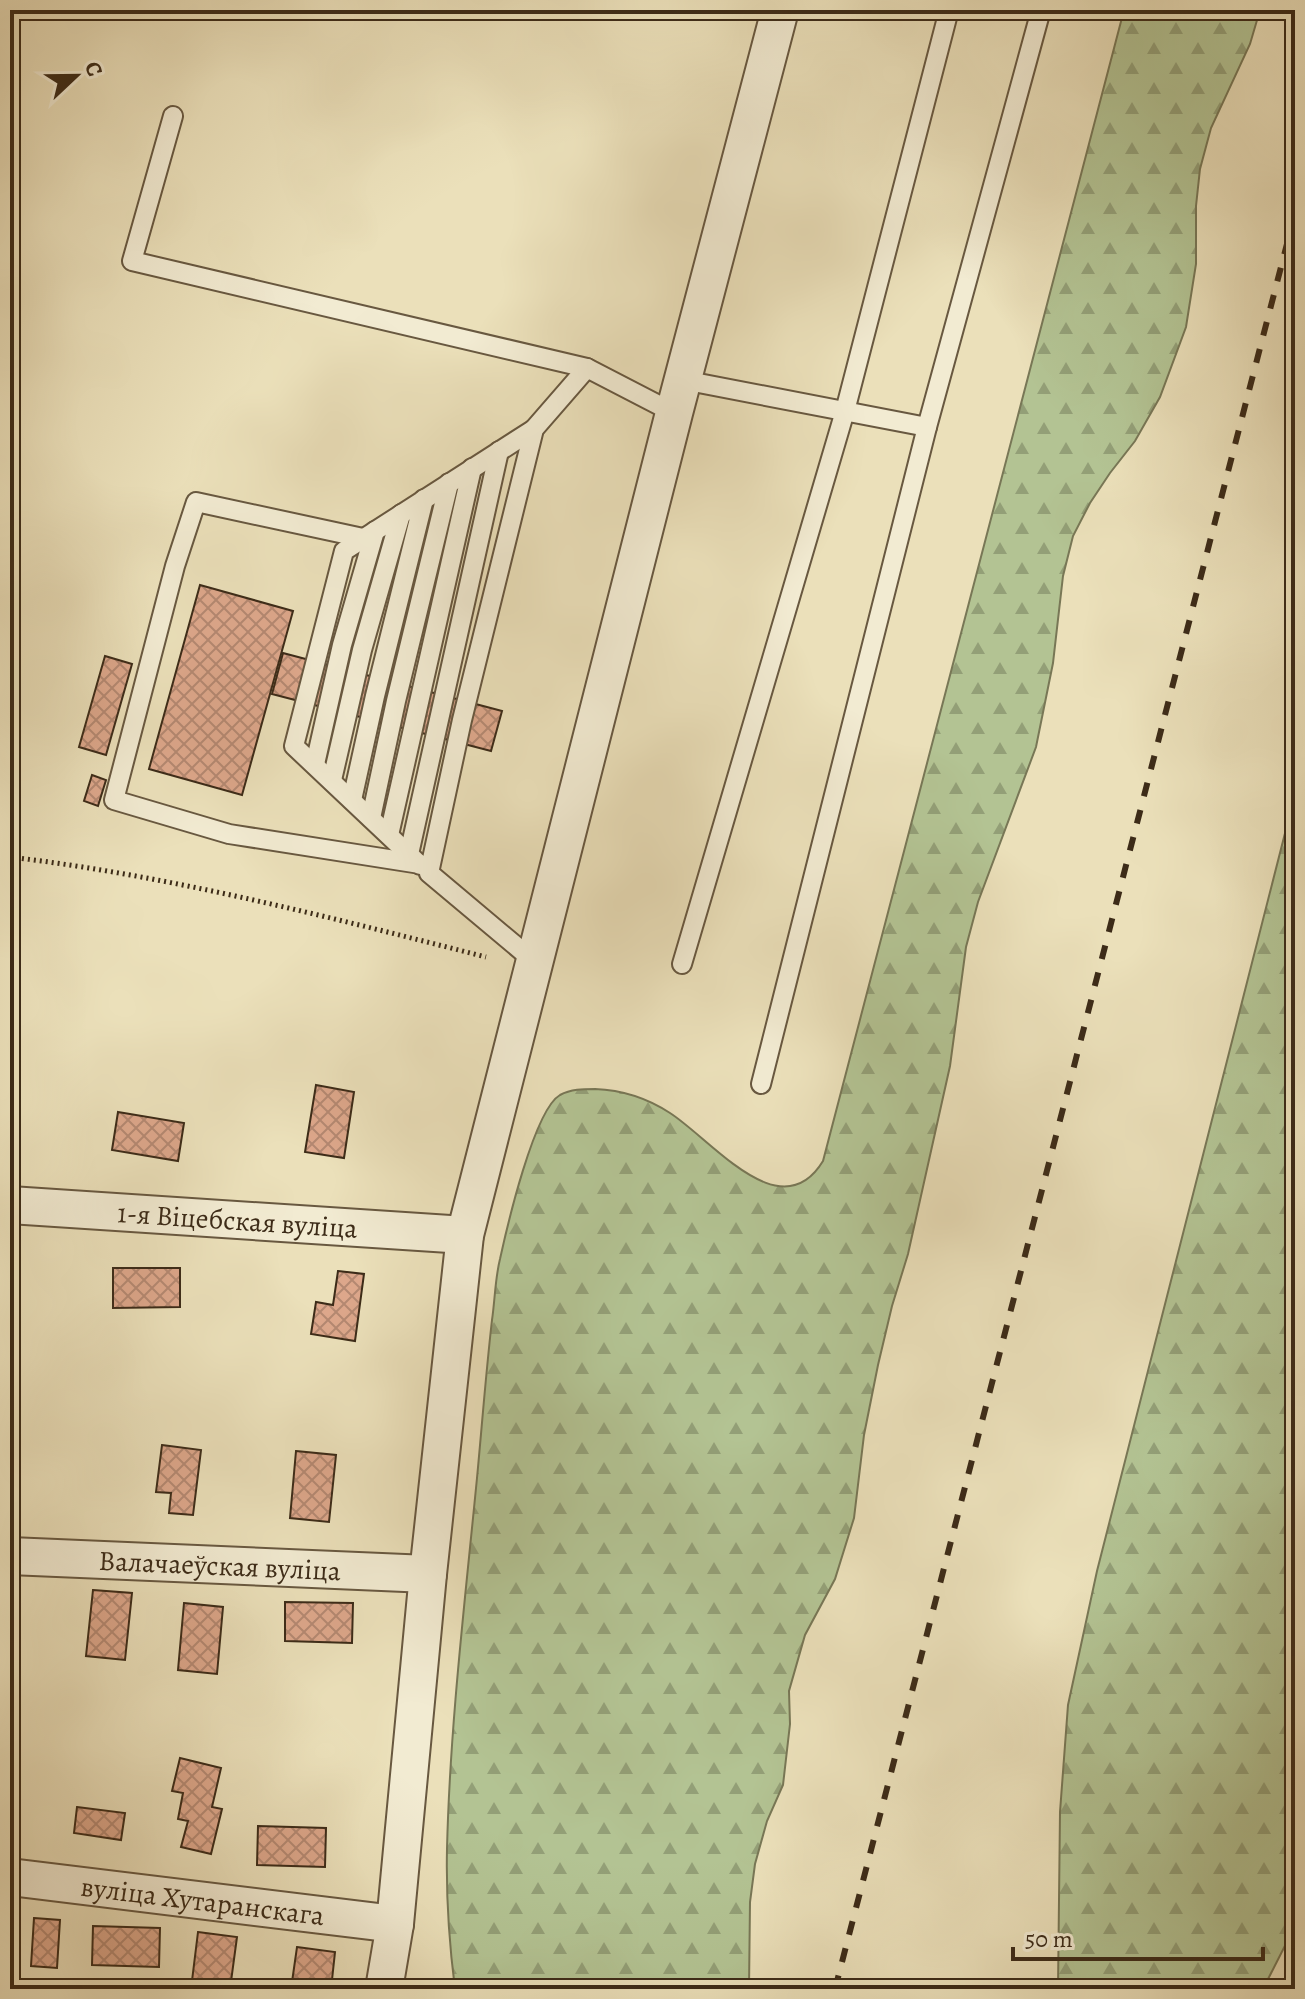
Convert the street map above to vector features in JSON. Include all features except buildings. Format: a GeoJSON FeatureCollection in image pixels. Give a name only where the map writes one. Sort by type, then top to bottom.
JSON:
{"type":"FeatureCollection","features":[{"type":"Feature","properties":{"kind":"street"},"geometry":{"type":"LineString","coordinates":[[384,1989],[395,1924],[428,1574],[465,1235],[780,10]]}},
{"type":"Feature","properties":{"kind":"street","name":"1-я Віцебская вуліца"},"geometry":{"type":"LineString","coordinates":[[10,1205],[465,1235]]}},
{"type":"Feature","properties":{"kind":"street","name":"Валачаеўская вуліца"},"geometry":{"type":"LineString","coordinates":[[10,1556],[428,1574]]}},
{"type":"Feature","properties":{"kind":"street","name":"вуліца Хутаранскага"},"geometry":{"type":"LineString","coordinates":[[10,1877],[395,1924]]}},
{"type":"Feature","properties":{"kind":"lane"},"geometry":{"type":"LineString","coordinates":[[682,964],[845,411],[949,10]]}},
{"type":"Feature","properties":{"kind":"lane"},"geometry":{"type":"LineString","coordinates":[[761,1084],[927,427],[1041,10]]}},
{"type":"Feature","properties":{"kind":"lane"},"geometry":{"type":"LineString","coordinates":[[173,116],[132,261],[587,368],[679,397],[845,411],[927,427]]}},
{"type":"Feature","properties":{"kind":"lane"},"geometry":{"type":"LineString","coordinates":[[419,864],[229,834],[114,800],[175,566],[196,502],[369,534],[534,429],[587,368]]}},
{"type":"Feature","properties":{"kind":"lane"},"geometry":{"type":"LineString","coordinates":[[419,864],[462,720],[534,429]]}},
{"type":"Feature","properties":{"kind":"lane"},"geometry":{"type":"LineString","coordinates":[[419,864],[499,451]]}},
{"type":"Feature","properties":{"kind":"lane"},"geometry":{"type":"LineString","coordinates":[[389,835],[472,468]]}},
{"type":"Feature","properties":{"kind":"lane"},"geometry":{"type":"LineString","coordinates":[[371,818],[449,483]]}},
{"type":"Feature","properties":{"kind":"lane"},"geometry":{"type":"LineString","coordinates":[[352,800],[424,499]]}},
{"type":"Feature","properties":{"kind":"lane"},"geometry":{"type":"LineString","coordinates":[[332,780],[362,650],[401,514]]}},
{"type":"Feature","properties":{"kind":"lane"},"geometry":{"type":"LineString","coordinates":[[369,534],[315,764],[419,864],[534,965]]}},
{"type":"Feature","properties":{"kind":"path"},"geometry":{"type":"LineString","coordinates":[[10,857],[70,864],[279,905],[534,965]]}},
{"type":"Feature","properties":{"kind":"green space"},"geometry":{"type":"Polygon","coordinates":[[[1124,10],[1260,10],[1250,44],[1211,128],[1200,169],[1196,206],[1196,264],[1186,327],[1160,397],[1135,441],[1090,503],[1073,536],[1063,576],[1053,663],[1036,747],[978,902],[966,947],[950,1066],[908,1254],[878,1365],[864,1435],[854,1518],[835,1579],[805,1635],[789,1691],[790,1724],[783,1785],[767,1821],[755,1864],[750,1902],[749,1989],[455,1989],[448,1919],[447,1849],[459,1663],[497,1274],[531,1145],[550,1105],[560,1095],[573,1090],[595,1089],[615,1091],[652,1103],[670,1113],[746,1173],[767,1183],[787,1186],[806,1180],[823,1161],[1124,10]]]}},
{"type":"Feature","properties":{"kind":"green space"},"geometry":{"type":"Polygon","coordinates":[[[1295,794],[1295,1926],[1263,1989],[1058,1989],[1060,1812],[1068,1705],[1097,1571],[1295,794]]]}},
{"type":"Feature","properties":{"kind":"railway"},"geometry":{"type":"LineString","coordinates":[[835,1989],[1295,213]]}}]}
